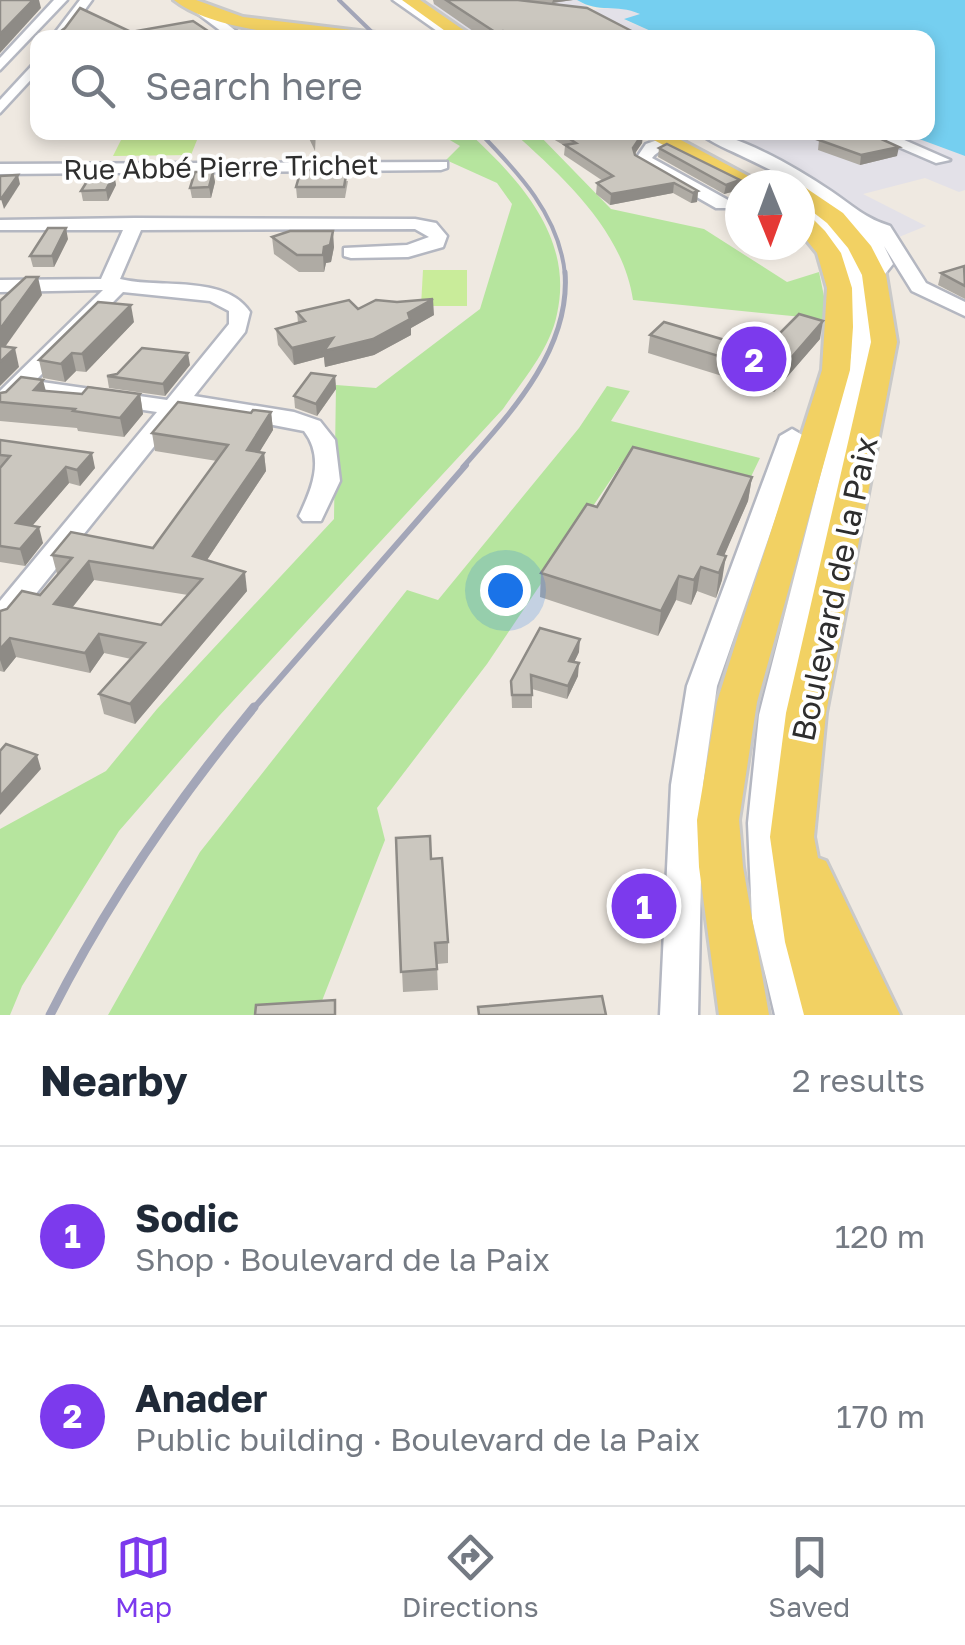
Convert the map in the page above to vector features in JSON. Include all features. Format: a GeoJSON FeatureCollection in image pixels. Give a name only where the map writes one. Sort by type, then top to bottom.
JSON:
{"type":"FeatureCollection","features":[{"type":"Feature","properties":{"kind":"main road"},"geometry":{"type":"LineString","coordinates":[[182,0],[201,10],[258,25],[303,30]]}},
{"type":"Feature","properties":{"kind":"main road"},"geometry":{"type":"LineString","coordinates":[[387,0],[444,30]]}},
{"type":"Feature","properties":{"kind":"main road"},"geometry":{"type":"LineString","coordinates":[[423,3],[449,30]]}},
{"type":"Feature","properties":{"kind":"main road"},"geometry":{"type":"LineString","coordinates":[[677,140],[728,170]]}},
{"type":"Feature","properties":{"kind":"main road"},"geometry":{"type":"LineString","coordinates":[[680,140],[753,170]]}},
{"type":"Feature","properties":{"kind":"main road","name":"Boulevard de la Paix"},"geometry":{"type":"LineString","coordinates":[[815,203],[835,218],[859,246],[874,274],[884,342],[806,713],[792,836],[809,942],[829,1015]]}},
{"type":"Feature","properties":{"kind":"main road","name":"Boulevard de la Paix"},"geometry":{"type":"LineString","coordinates":[[744,1015],[721,867],[718,820],[737,702],[836,370],[842,322],[839,275],[815,233]]}},
{"type":"Feature","properties":{"kind":"main road"},"geometry":{"type":"LineString","coordinates":[[792,436],[821,359],[838,346]]}},
{"type":"Feature","properties":{"kind":"main road"},"geometry":{"type":"LineString","coordinates":[[792,836],[875,1015]]}},
{"type":"Feature","properties":{"kind":"street"},"geometry":{"type":"LineString","coordinates":[[35,2],[60,0]]}},
{"type":"Feature","properties":{"kind":"street"},"geometry":{"type":"LineString","coordinates":[[33,30],[60,0]]}},
{"type":"Feature","properties":{"kind":"street"},"geometry":{"type":"LineString","coordinates":[[64,30],[86,0]]}},
{"type":"Feature","properties":{"kind":"street"},"geometry":{"type":"LineString","coordinates":[[399,0],[446,30]]}},
{"type":"Feature","properties":{"kind":"street"},"geometry":{"type":"LineString","coordinates":[[201,10],[228,30]]}},
{"type":"Feature","properties":{"kind":"street"},"geometry":{"type":"LineString","coordinates":[[0,66],[30,33]]}},
{"type":"Feature","properties":{"kind":"street"},"geometry":{"type":"LineString","coordinates":[[0,109],[30,74]]}},
{"type":"Feature","properties":{"kind":"street"},"geometry":{"type":"LineString","coordinates":[[661,140],[643,160],[722,204]]}},
{"type":"Feature","properties":{"kind":"street"},"geometry":{"type":"LineString","coordinates":[[679,140],[744,170]]}},
{"type":"Feature","properties":{"kind":"street"},"geometry":{"type":"LineString","coordinates":[[721,140],[785,172],[857,220],[884,230],[918,286],[965,310]]}},
{"type":"Feature","properties":{"kind":"street"},"geometry":{"type":"LineString","coordinates":[[892,140],[942,160]]}},
{"type":"Feature","properties":{"kind":"street","name":"Rue Abbé Pierre Trichet"},"geometry":{"type":"LineString","coordinates":[[0,169],[441,165]]}},
{"type":"Feature","properties":{"kind":"street","name":"Boulevard de la Paix"},"geometry":{"type":"LineString","coordinates":[[794,1015],[770,919],[765,823],[774,715],[862,356],[863,312],[856,273],[843,244],[815,215]]}},
{"type":"Feature","properties":{"kind":"street"},"geometry":{"type":"LineString","coordinates":[[857,220],[871,237],[884,264],[874,274]]}},
{"type":"Feature","properties":{"kind":"street"},"geometry":{"type":"LineString","coordinates":[[0,404],[114,285],[135,224]]}},
{"type":"Feature","properties":{"kind":"street"},"geometry":{"type":"LineString","coordinates":[[0,225],[415,224],[430,227],[438,236],[437,242],[419,250],[351,252]]}},
{"type":"Feature","properties":{"kind":"street"},"geometry":{"type":"LineString","coordinates":[[0,286],[114,285],[212,295],[240,308],[239,326],[0,619]]}},
{"type":"Feature","properties":{"kind":"street"},"geometry":{"type":"LineString","coordinates":[[20,385],[294,419],[312,426],[323,440],[328,481],[312,516]]}},
{"type":"Feature","properties":{"kind":"street"},"geometry":{"type":"LineString","coordinates":[[680,1015],[687,785],[702,686],[792,436]]}},
{"type":"Feature","properties":{"kind":"shaded area"},"geometry":{"type":"Polygon","coordinates":[[[435,0],[577,0],[593,10],[621,6],[642,15],[625,20],[648,30],[464,30],[436,14],[432,6],[435,0]]]}},
{"type":"Feature","properties":{"kind":"shaded area"},"geometry":{"type":"Polygon","coordinates":[[[711,140],[922,140],[965,156],[965,190],[959,192],[925,178],[863,194],[926,226],[899,237],[863,237],[815,194],[815,170],[769,170],[711,140]]]}},
{"type":"Feature","properties":{"kind":"green space"},"geometry":{"type":"Polygon","coordinates":[[[121,140],[197,140],[191,155],[113,156],[121,140]]]}},
{"type":"Feature","properties":{"kind":"green space"},"geometry":{"type":"Polygon","coordinates":[[[450,140],[476,140],[507,170],[550,236],[558,260],[560,286],[557,314],[548,340],[503,409],[219,716],[119,831],[22,986],[10,1015],[0,1015],[0,829],[106,771],[157,709],[334,519],[336,385],[376,388],[480,309],[512,204],[497,183],[446,160],[460,146],[450,140]]]}},
{"type":"Feature","properties":{"kind":"green space"},"geometry":{"type":"Polygon","coordinates":[[[522,140],[544,140],[611,209],[704,229],[725,242],[725,260],[753,260],[787,282],[819,272],[825,301],[822,327],[802,317],[633,300],[617,251],[571,187],[522,140]]]}},
{"type":"Feature","properties":{"kind":"green space"},"geometry":{"type":"Polygon","coordinates":[[[423,270],[467,270],[467,306],[421,306],[423,270]]]}},
{"type":"Feature","properties":{"kind":"green space"},"geometry":{"type":"Polygon","coordinates":[[[607,386],[630,391],[611,421],[760,458],[747,485],[626,457],[487,664],[377,808],[385,840],[318,1011],[276,1015],[108,1015],[200,852],[407,590],[438,600],[579,428],[607,386]]]}},
{"type":"Feature","properties":{"kind":"water"},"geometry":{"type":"Polygon","coordinates":[[[577,0],[965,0],[965,156],[922,140],[935,140],[935,30],[648,30],[624,19],[640,14],[593,7],[577,0]]]}},
{"type":"Feature","properties":{"kind":"building"},"geometry":{"type":"Polygon","coordinates":[[[0,0],[33,0],[0,34],[0,0]]]}},
{"type":"Feature","properties":{"kind":"building"},"geometry":{"type":"Polygon","coordinates":[[[446,0],[518,0],[587,8],[630,30],[492,30],[446,0]]]}},
{"type":"Feature","properties":{"kind":"building"},"geometry":{"type":"Polygon","coordinates":[[[80,8],[127,30],[62,30],[80,8]]]}},
{"type":"Feature","properties":{"kind":"building"},"geometry":{"type":"Polygon","coordinates":[[[193,21],[206,30],[142,30],[193,21]]]}},
{"type":"Feature","properties":{"kind":"building"},"geometry":{"type":"Polygon","coordinates":[[[571,140],[638,140],[633,148],[635,155],[698,191],[693,193],[674,183],[611,194],[597,183],[613,176],[565,145],[576,143],[571,140]]]}},
{"type":"Feature","properties":{"kind":"building"},"geometry":{"type":"Polygon","coordinates":[[[819,140],[884,140],[899,147],[861,155],[819,140]]]}},
{"type":"Feature","properties":{"kind":"building"},"geometry":{"type":"Polygon","coordinates":[[[667,144],[725,173],[725,184],[659,148],[667,144]]]}},
{"type":"Feature","properties":{"kind":"building"},"geometry":{"type":"Polygon","coordinates":[[[301,170],[347,170],[344,187],[296,187],[301,170]]]}},
{"type":"Feature","properties":{"kind":"building"},"geometry":{"type":"Polygon","coordinates":[[[195,172],[213,172],[209,187],[190,188],[195,172]]]}},
{"type":"Feature","properties":{"kind":"building"},"geometry":{"type":"Polygon","coordinates":[[[114,174],[106,190],[81,191],[91,175],[114,174]]]}},
{"type":"Feature","properties":{"kind":"building"},"geometry":{"type":"Polygon","coordinates":[[[18,175],[1,199],[0,199],[0,176],[18,175]]]}},
{"type":"Feature","properties":{"kind":"building"},"geometry":{"type":"Polygon","coordinates":[[[48,228],[66,228],[52,256],[30,256],[48,228]]]}},
{"type":"Feature","properties":{"kind":"building"},"geometry":{"type":"Polygon","coordinates":[[[290,231],[333,231],[323,255],[297,255],[272,237],[290,231]]]}},
{"type":"Feature","properties":{"kind":"building"},"geometry":{"type":"Polygon","coordinates":[[[964,266],[965,286],[941,273],[964,266]]]}},
{"type":"Feature","properties":{"kind":"building"},"geometry":{"type":"Polygon","coordinates":[[[26,277],[38,277],[0,329],[0,301],[26,277]]]}},
{"type":"Feature","properties":{"kind":"building"},"geometry":{"type":"Polygon","coordinates":[[[433,299],[408,313],[410,319],[373,339],[324,351],[333,338],[292,348],[276,329],[305,321],[297,312],[349,300],[358,309],[376,300],[433,299]]]}},
{"type":"Feature","properties":{"kind":"building"},"geometry":{"type":"Polygon","coordinates":[[[98,302],[131,305],[82,354],[72,353],[61,364],[39,360],[98,302]]]}},
{"type":"Feature","properties":{"kind":"building"},"geometry":{"type":"Polygon","coordinates":[[[799,314],[823,321],[777,374],[650,335],[664,322],[762,351],[799,314]]]}},
{"type":"Feature","properties":{"kind":"building"},"geometry":{"type":"Polygon","coordinates":[[[0,346],[15,348],[0,362],[0,346]]]}},
{"type":"Feature","properties":{"kind":"building"},"geometry":{"type":"Polygon","coordinates":[[[142,348],[188,353],[163,384],[107,376],[117,374],[142,348]]]}},
{"type":"Feature","properties":{"kind":"building"},"geometry":{"type":"Polygon","coordinates":[[[311,373],[335,376],[316,404],[294,396],[311,373]]]}},
{"type":"Feature","properties":{"kind":"building"},"geometry":{"type":"Polygon","coordinates":[[[21,377],[43,380],[34,390],[82,394],[88,387],[140,394],[120,418],[0,402],[0,393],[21,377]]]}},
{"type":"Feature","properties":{"kind":"building"},"geometry":{"type":"Polygon","coordinates":[[[178,402],[251,413],[271,412],[247,450],[264,453],[193,556],[245,572],[130,704],[99,694],[145,643],[99,634],[85,653],[10,638],[0,649],[0,611],[7,609],[22,591],[40,595],[72,558],[52,555],[71,532],[153,548],[228,445],[152,433],[178,402]],[[89,561],[54,604],[161,625],[202,579],[89,561]]]}},
{"type":"Feature","properties":{"kind":"building"},"geometry":{"type":"Polygon","coordinates":[[[0,440],[92,453],[77,470],[66,467],[16,523],[39,527],[20,549],[0,546],[0,468],[10,456],[0,455],[0,440]]]}},
{"type":"Feature","properties":{"kind":"building"},"geometry":{"type":"Polygon","coordinates":[[[633,447],[752,477],[718,554],[726,556],[719,573],[701,567],[694,580],[679,576],[661,611],[541,573],[587,504],[597,507],[633,447]]]}},
{"type":"Feature","properties":{"kind":"building"},"geometry":{"type":"Polygon","coordinates":[[[540,628],[580,639],[569,661],[579,663],[568,686],[531,675],[532,695],[512,695],[511,681],[540,628]]]}},
{"type":"Feature","properties":{"kind":"building"},"geometry":{"type":"Polygon","coordinates":[[[6,744],[37,755],[0,796],[0,751],[6,744]]]}},
{"type":"Feature","properties":{"kind":"building"},"geometry":{"type":"Polygon","coordinates":[[[430,836],[431,859],[442,858],[448,942],[435,943],[437,969],[401,972],[396,838],[430,836]]]}},
{"type":"Feature","properties":{"kind":"building"},"geometry":{"type":"Polygon","coordinates":[[[602,996],[606,1015],[479,1015],[478,1007],[602,996]]]}},
{"type":"Feature","properties":{"kind":"building"},"geometry":{"type":"Polygon","coordinates":[[[335,1000],[335,1015],[255,1015],[256,1005],[335,1000]]]}},
{"type":"Feature","properties":{"kind":"railway"},"geometry":{"type":"LineString","coordinates":[[339,0],[370,30]]}},
{"type":"Feature","properties":{"kind":"railway"},"geometry":{"type":"LineString","coordinates":[[486,140],[522,179],[546,214],[565,275]]}},
{"type":"Feature","properties":{"kind":"railway"},"geometry":{"type":"LineString","coordinates":[[463,467],[518,402],[548,353],[564,300],[565,275]]}},
{"type":"Feature","properties":{"kind":"railway"},"geometry":{"type":"LineString","coordinates":[[252,710],[466,465]]}},
{"type":"Feature","properties":{"kind":"railway"},"geometry":{"type":"LineString","coordinates":[[50,1015],[143,855],[254,707]]}},
{"type":"Feature","properties":{"kind":"place","name":"Anader"},"geometry":{"type":"Point","coordinates":[754,359]}},
{"type":"Feature","properties":{"kind":"place","name":"Sodic"},"geometry":{"type":"Point","coordinates":[644,906]}}]}
